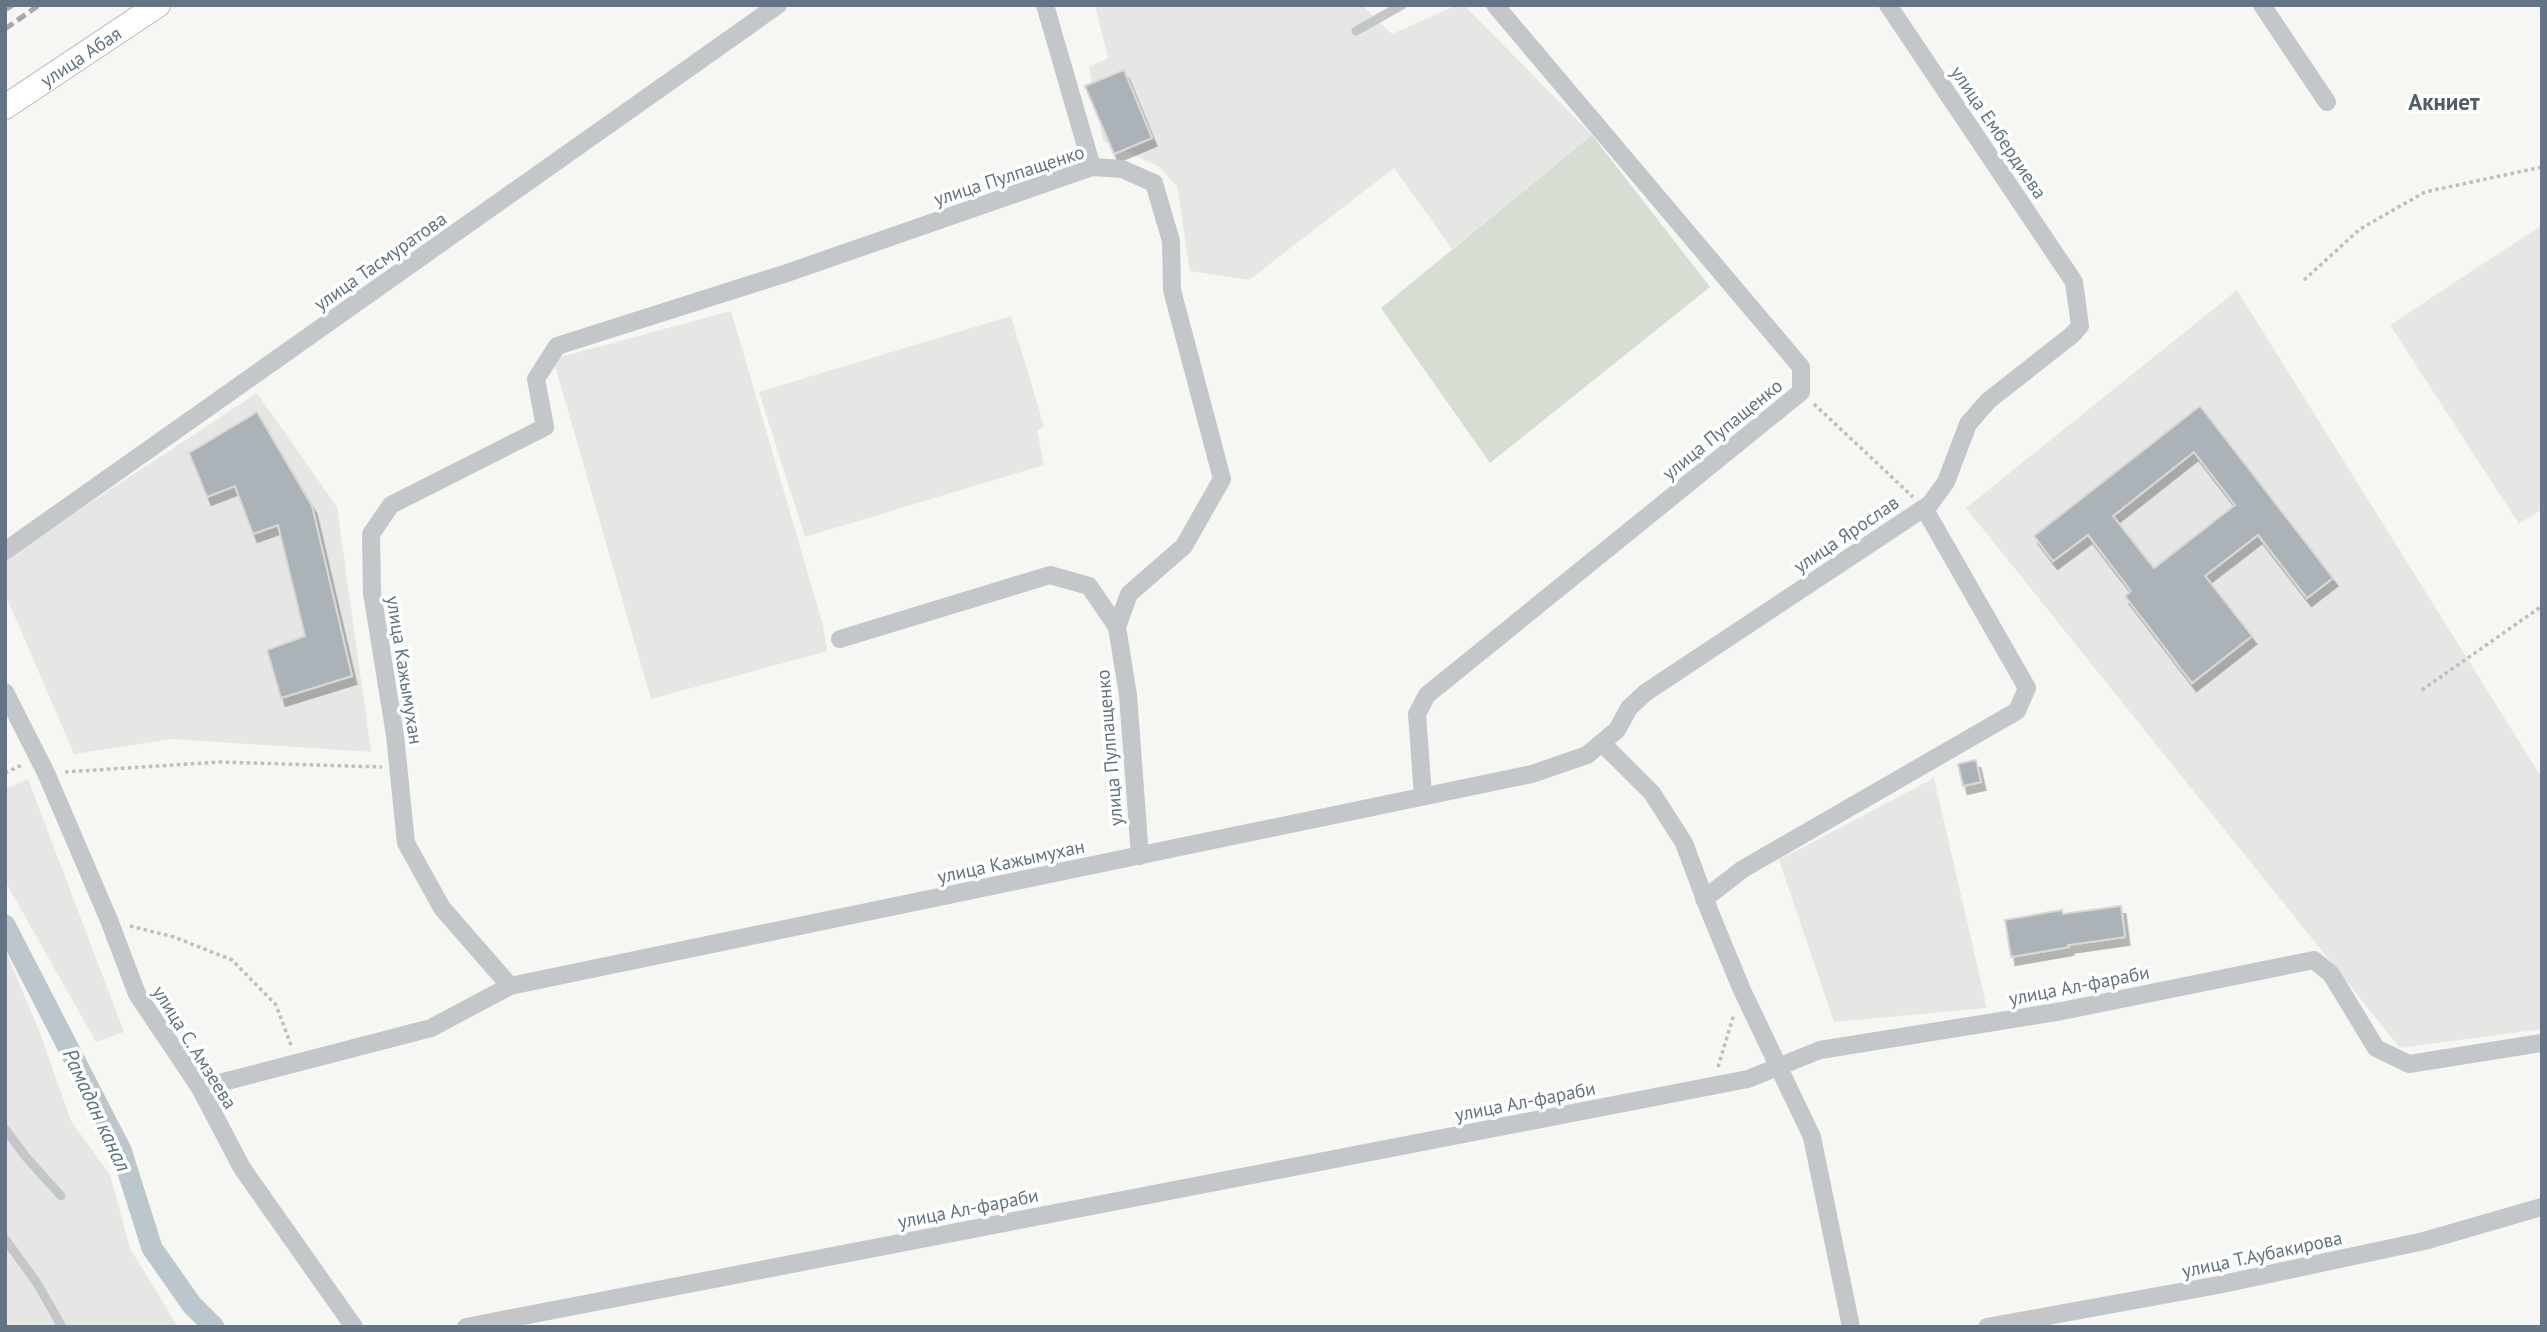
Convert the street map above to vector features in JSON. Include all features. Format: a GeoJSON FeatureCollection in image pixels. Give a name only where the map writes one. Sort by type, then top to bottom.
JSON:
{"type":"FeatureCollection","features":[{"type":"Feature","properties":{"kind":"main road","name":"улица Абая"},"geometry":{"type":"LineString","coordinates":[[5,107],[158,5]]}},
{"type":"Feature","properties":{"kind":"street","name":"улица Тасмуратова"},"geometry":{"type":"LineString","coordinates":[[5,551],[778,5]]}},
{"type":"Feature","properties":{"kind":"street"},"geometry":{"type":"LineString","coordinates":[[1045,5],[1092,167]]}},
{"type":"Feature","properties":{"kind":"street","name":"улица Пупащенко"},"geometry":{"type":"LineString","coordinates":[[1423,796],[1417,714],[1427,695],[1801,392],[1801,367],[1494,5]]}},
{"type":"Feature","properties":{"kind":"street","name":"улица Ембердиева"},"geometry":{"type":"LineString","coordinates":[[1888,5],[2074,282]]}},
{"type":"Feature","properties":{"kind":"street"},"geometry":{"type":"LineString","coordinates":[[2263,5],[2327,102]]}},
{"type":"Feature","properties":{"kind":"street","name":"улица Пулпащенко"},"geometry":{"type":"LineString","coordinates":[[545,428],[536,379],[557,346],[787,272],[1092,167],[1122,169],[1154,183],[1171,242],[1172,290],[1222,479],[1184,546],[1129,594],[1117,626],[1128,695],[1140,856]]}},
{"type":"Feature","properties":{"kind":"street","name":"улица Ярослав"},"geometry":{"type":"LineString","coordinates":[[1561,764],[1587,755],[1602,743],[1617,730],[1629,708],[1646,693],[1930,504],[1946,482],[1968,424],[1988,401],[2080,327],[2074,282]]}},
{"type":"Feature","properties":{"kind":"street","name":"улица Кажымухан"},"geometry":{"type":"LineString","coordinates":[[510,985],[442,908],[406,843],[398,768],[372,593],[371,534],[391,505],[545,428]]}},
{"type":"Feature","properties":{"kind":"street"},"geometry":{"type":"LineString","coordinates":[[1704,899],[1742,869],[2017,711],[2027,688],[1924,508]]}},
{"type":"Feature","properties":{"kind":"street"},"geometry":{"type":"LineString","coordinates":[[840,639],[1049,575],[1089,586],[1117,626]]}},
{"type":"Feature","properties":{"kind":"street","name":"улица С. Амзеева"},"geometry":{"type":"LineString","coordinates":[[5,692],[46,773],[109,920],[137,994],[200,1088],[242,1168],[354,1327]]}},
{"type":"Feature","properties":{"kind":"street"},"geometry":{"type":"LineString","coordinates":[[1602,743],[1653,793],[1684,843],[1741,989],[1812,1137],[1851,1327]]}},
{"type":"Feature","properties":{"kind":"street","name":"улица Кажымухан"},"geometry":{"type":"LineString","coordinates":[[200,1088],[431,1028],[510,985],[1532,774],[1561,764]]}},
{"type":"Feature","properties":{"kind":"street","name":"улица Ал-фараби"},"geometry":{"type":"LineString","coordinates":[[466,1327],[1748,1079],[1820,1050],[2062,1011],[2314,960],[2331,974],[2376,1048],[2409,1064],[2542,1042]]}},
{"type":"Feature","properties":{"kind":"street","name":"улица Т.Аубакирова"},"geometry":{"type":"LineString","coordinates":[[1987,1327],[2218,1285],[2424,1241],[2542,1206]]}},
{"type":"Feature","properties":{"kind":"lane"},"geometry":{"type":"LineString","coordinates":[[1356,31],[1402,5]]}},
{"type":"Feature","properties":{"kind":"lane"},"geometry":{"type":"LineString","coordinates":[[5,1129],[61,1196]]}},
{"type":"Feature","properties":{"kind":"lane"},"geometry":{"type":"LineString","coordinates":[[5,1239],[37,1283],[62,1327]]}},
{"type":"Feature","properties":{"kind":"path"},"geometry":{"type":"LineString","coordinates":[[2304,280],[2360,229],[2425,192],[2542,167]]}},
{"type":"Feature","properties":{"kind":"path"},"geometry":{"type":"LineString","coordinates":[[1801,392],[1924,508]]}},
{"type":"Feature","properties":{"kind":"path"},"geometry":{"type":"LineString","coordinates":[[2422,690],[2542,606]]}},
{"type":"Feature","properties":{"kind":"path"},"geometry":{"type":"LineString","coordinates":[[46,773],[219,762],[398,768]]}},
{"type":"Feature","properties":{"kind":"path"},"geometry":{"type":"LineString","coordinates":[[109,920],[174,937],[232,960],[276,1005],[298,1063]]}},
{"type":"Feature","properties":{"kind":"path"},"geometry":{"type":"LineString","coordinates":[[1713,1086],[1741,989]]}},
{"type":"Feature","properties":{"kind":"shaded area"},"geometry":{"type":"Polygon","coordinates":[[[1095,5],[1362,5],[1392,34],[1457,5],[1464,5],[1592,135],[1452,249],[1394,168],[1249,280],[1190,271],[1177,186],[1158,166],[1103,141],[1089,67],[1108,58],[1095,5]]]}},
{"type":"Feature","properties":{"kind":"shaded area"},"geometry":{"type":"Polygon","coordinates":[[[1592,135],[1710,287],[1490,463],[1381,308],[1592,135]]]}},
{"type":"Feature","properties":{"kind":"shaded area"},"geometry":{"type":"Polygon","coordinates":[[[2542,225],[2542,509],[2519,524],[2390,325],[2542,225]]]}},
{"type":"Feature","properties":{"kind":"shaded area"},"geometry":{"type":"Polygon","coordinates":[[[2237,290],[2542,778],[2542,1029],[2400,1048],[1966,508],[2237,290]]]}},
{"type":"Feature","properties":{"kind":"shaded area"},"geometry":{"type":"Polygon","coordinates":[[[731,311],[823,625],[827,651],[651,699],[553,359],[731,311]]]}},
{"type":"Feature","properties":{"kind":"shaded area"},"geometry":{"type":"Polygon","coordinates":[[[1011,316],[1044,426],[1037,431],[1044,465],[805,537],[759,392],[1011,316]]]}},
{"type":"Feature","properties":{"kind":"shaded area"},"geometry":{"type":"Polygon","coordinates":[[[257,393],[337,507],[371,752],[172,739],[74,754],[5,594],[5,559],[257,393]]]}},
{"type":"Feature","properties":{"kind":"shaded area"},"geometry":{"type":"Polygon","coordinates":[[[1934,778],[1987,1008],[1834,1022],[1779,860],[1934,778]]]}},
{"type":"Feature","properties":{"kind":"shaded area"},"geometry":{"type":"Polygon","coordinates":[[[28,779],[124,1032],[96,1042],[5,881],[5,789],[28,779]]]}},
{"type":"Feature","properties":{"kind":"shaded area"},"geometry":{"type":"Polygon","coordinates":[[[5,949],[40,1033],[71,1121],[110,1175],[130,1248],[178,1327],[5,1327],[5,949]]]}},
{"type":"Feature","properties":{"kind":"building"},"geometry":{"type":"Polygon","coordinates":[[[1124,70],[1152,138],[1114,154],[1085,86],[1124,70]]]}},
{"type":"Feature","properties":{"kind":"building"},"geometry":{"type":"Polygon","coordinates":[[[2200,406],[2333,578],[2307,598],[2258,535],[2205,576],[2252,636],[2192,683],[2125,596],[2131,591],[2088,535],[2053,561],[2034,536],[2200,406]],[[2194,452],[2113,516],[2154,568],[2235,505],[2194,452]]]}},
{"type":"Feature","properties":{"kind":"building"},"geometry":{"type":"Polygon","coordinates":[[[257,412],[312,506],[352,676],[281,698],[267,650],[305,636],[278,525],[253,534],[235,486],[207,497],[189,453],[257,412]]]}},
{"type":"Feature","properties":{"kind":"building"},"geometry":{"type":"Polygon","coordinates":[[[1976,760],[1981,782],[1963,786],[1958,764],[1976,760]]]}},
{"type":"Feature","properties":{"kind":"building"},"geometry":{"type":"Polygon","coordinates":[[[2121,906],[2125,937],[2011,957],[2005,920],[2062,910],[2063,914],[2121,906]]]}},
{"type":"Feature","properties":{"kind":"waterway","name":"Рамадан канал"},"geometry":{"type":"LineString","coordinates":[[5,925],[121,1150],[152,1248],[192,1305],[214,1327]]}},
{"type":"Feature","properties":{"kind":"railway"},"geometry":{"type":"LineString","coordinates":[[5,10],[13,5]]}},
{"type":"Feature","properties":{"kind":"railway"},"geometry":{"type":"LineString","coordinates":[[5,29],[39,5]]}},
{"type":"Feature","properties":{"kind":"district","name":"Акниет"},"geometry":{"type":"Point","coordinates":[2444,101]}}]}
